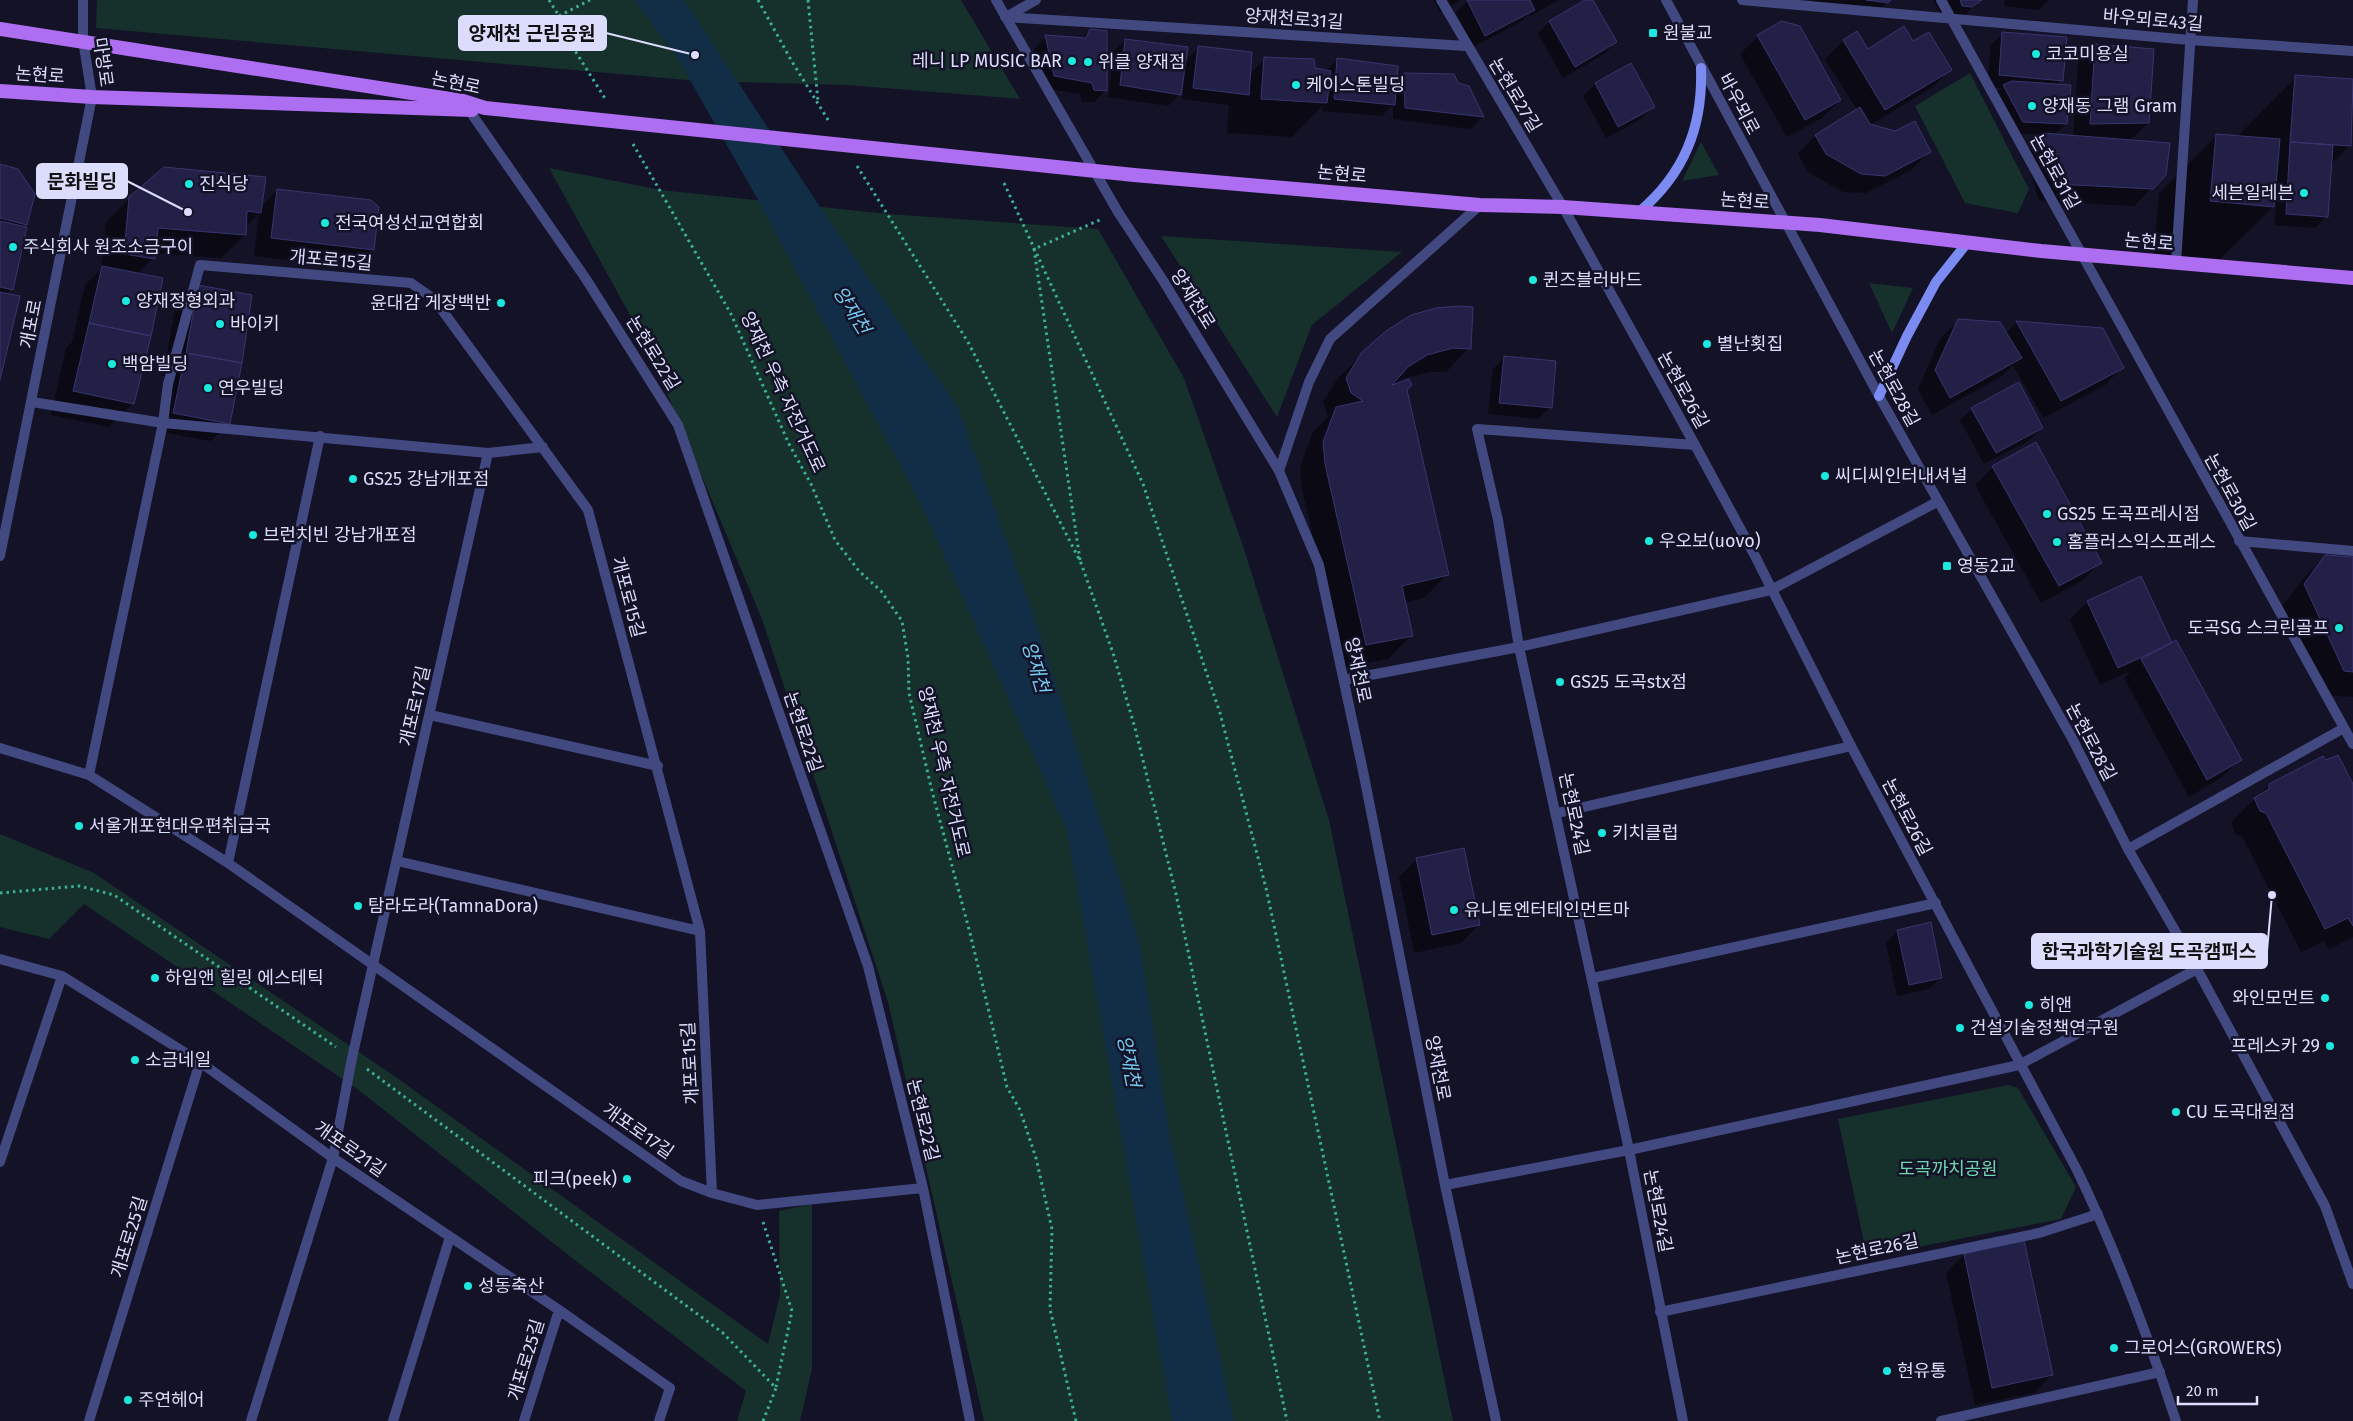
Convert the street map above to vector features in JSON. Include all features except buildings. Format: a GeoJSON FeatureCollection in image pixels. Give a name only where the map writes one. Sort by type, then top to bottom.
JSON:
{"type":"FeatureCollection","features":[{"type":"Feature","properties":{"kind":"main road","name":"논현로"},"geometry":{"type":"LineString","coordinates":[[0,29],[83,40],[453,100],[485,108],[994,162],[1480,205],[1563,206],[1785,223],[1967,243],[2353,278]]}},
{"type":"Feature","properties":{"kind":"main road"},"geometry":{"type":"LineString","coordinates":[[1639,212],[1655,198],[1678,169],[1696,126],[1702,98],[1701,68]]}},
{"type":"Feature","properties":{"kind":"main road","name":"논현로"},"geometry":{"type":"LineString","coordinates":[[0,91],[92,98],[468,110],[485,108]]}},
{"type":"Feature","properties":{"kind":"main road"},"geometry":{"type":"LineString","coordinates":[[1879,396],[1907,336],[1936,282],[1967,243]]}},
{"type":"Feature","properties":{"kind":"street","name":"마방로"},"geometry":{"type":"LineString","coordinates":[[83,0],[83,40],[92,98]]}},
{"type":"Feature","properties":{"kind":"street","name":"양재천로"},"geometry":{"type":"LineString","coordinates":[[996,0],[1118,212],[1164,282],[1279,471],[1319,566],[1344,680],[1445,1184],[1496,1421]]}},
{"type":"Feature","properties":{"kind":"street"},"geometry":{"type":"LineString","coordinates":[[1005,17],[1036,0]]}},
{"type":"Feature","properties":{"kind":"street","name":"논현로27길"},"geometry":{"type":"LineString","coordinates":[[1440,0],[1563,206]]}},
{"type":"Feature","properties":{"kind":"street","name":"바우뫼로"},"geometry":{"type":"LineString","coordinates":[[1666,0],[1785,223]]}},
{"type":"Feature","properties":{"kind":"street","name":"바우뫼로43길"},"geometry":{"type":"LineString","coordinates":[[1742,0],[2190,40],[2353,50]]}},
{"type":"Feature","properties":{"kind":"street","name":"논현로31길"},"geometry":{"type":"LineString","coordinates":[[1941,0],[2082,254]]}},
{"type":"Feature","properties":{"kind":"street"},"geometry":{"type":"LineString","coordinates":[[2176,263],[2193,0]]}},
{"type":"Feature","properties":{"kind":"street","name":"양재천로31길"},"geometry":{"type":"LineString","coordinates":[[1005,17],[1466,46]]}},
{"type":"Feature","properties":{"kind":"street","name":"개포로"},"geometry":{"type":"LineString","coordinates":[[0,556],[92,98]]}},
{"type":"Feature","properties":{"kind":"street","name":"논현로22길"},"geometry":{"type":"LineString","coordinates":[[468,110],[586,279],[678,424],[868,966],[923,1188],[970,1421]]}},
{"type":"Feature","properties":{"kind":"street"},"geometry":{"type":"LineString","coordinates":[[1279,471],[1308,382],[1330,339],[1480,205]]}},
{"type":"Feature","properties":{"kind":"street","name":"논현로26길"},"geometry":{"type":"LineString","coordinates":[[1563,206],[1695,445],[2019,1065],[2077,1170],[2098,1214],[2160,1372],[2176,1421]]}},
{"type":"Feature","properties":{"kind":"street","name":"논현로28길"},"geometry":{"type":"LineString","coordinates":[[1785,223],[1937,502],[2073,740],[2128,849],[2197,969],[2325,1206],[2353,1284]]}},
{"type":"Feature","properties":{"kind":"street","name":"논현로30길"},"geometry":{"type":"LineString","coordinates":[[2082,254],[2239,541],[2353,744]]}},
{"type":"Feature","properties":{"kind":"street","name":"개포로15길"},"geometry":{"type":"LineString","coordinates":[[163,423],[168,384],[200,264],[411,283],[434,299],[588,510],[658,766],[700,931],[712,1193]]}},
{"type":"Feature","properties":{"kind":"street"},"geometry":{"type":"LineString","coordinates":[[32,402],[163,423],[488,453],[543,447]]}},
{"type":"Feature","properties":{"kind":"street"},"geometry":{"type":"LineString","coordinates":[[89,775],[163,423]]}},
{"type":"Feature","properties":{"kind":"street","name":"논현로24길"},"geometry":{"type":"LineString","coordinates":[[1683,1421],[1660,1312],[1630,1150],[1519,647],[1498,520],[1477,429],[1695,445]]}},
{"type":"Feature","properties":{"kind":"street"},"geometry":{"type":"LineString","coordinates":[[228,863],[320,436]]}},
{"type":"Feature","properties":{"kind":"street","name":"개포로17길"},"geometry":{"type":"LineString","coordinates":[[374,965],[488,453]]}},
{"type":"Feature","properties":{"kind":"street"},"geometry":{"type":"LineString","coordinates":[[1344,680],[1519,647],[1771,590],[1937,502]]}},
{"type":"Feature","properties":{"kind":"street"},"geometry":{"type":"LineString","coordinates":[[2239,541],[2353,551]]}},
{"type":"Feature","properties":{"kind":"street"},"geometry":{"type":"LineString","coordinates":[[430,716],[658,766]]}},
{"type":"Feature","properties":{"kind":"street"},"geometry":{"type":"LineString","coordinates":[[2128,849],[2344,728]]}},
{"type":"Feature","properties":{"kind":"street"},"geometry":{"type":"LineString","coordinates":[[1557,813],[1851,746]]}},
{"type":"Feature","properties":{"kind":"street","name":"개포로17길"},"geometry":{"type":"LineString","coordinates":[[0,748],[89,775],[228,863],[681,1181],[712,1193],[757,1205],[923,1188]]}},
{"type":"Feature","properties":{"kind":"street"},"geometry":{"type":"LineString","coordinates":[[397,861],[700,931]]}},
{"type":"Feature","properties":{"kind":"street"},"geometry":{"type":"LineString","coordinates":[[1593,978],[1936,903]]}},
{"type":"Feature","properties":{"kind":"street","name":"개포로21길"},"geometry":{"type":"LineString","coordinates":[[0,959],[62,976],[200,1062],[333,1158],[559,1310],[670,1388],[659,1421]]}},
{"type":"Feature","properties":{"kind":"street"},"geometry":{"type":"LineString","coordinates":[[251,1421],[333,1158],[352,1058],[374,965]]}},
{"type":"Feature","properties":{"kind":"street"},"geometry":{"type":"LineString","coordinates":[[1445,1184],[1630,1150],[2019,1065],[2197,969]]}},
{"type":"Feature","properties":{"kind":"street"},"geometry":{"type":"LineString","coordinates":[[0,1162],[62,976]]}},
{"type":"Feature","properties":{"kind":"street","name":"개포로25길"},"geometry":{"type":"LineString","coordinates":[[89,1421],[200,1062]]}},
{"type":"Feature","properties":{"kind":"street","name":"논현로26길"},"geometry":{"type":"LineString","coordinates":[[1660,1312],[2039,1233],[2098,1214]]}},
{"type":"Feature","properties":{"kind":"street"},"geometry":{"type":"LineString","coordinates":[[394,1421],[450,1237]]}},
{"type":"Feature","properties":{"kind":"street","name":"개포로25길"},"geometry":{"type":"LineString","coordinates":[[524,1421],[559,1310]]}},
{"type":"Feature","properties":{"kind":"street"},"geometry":{"type":"LineString","coordinates":[[1941,1421],[2160,1372]]}},
{"type":"Feature","properties":{"kind":"path"},"geometry":{"type":"LineString","coordinates":[[549,0],[559,16],[565,34],[610,106]]}},
{"type":"Feature","properties":{"kind":"path"},"geometry":{"type":"LineString","coordinates":[[559,16],[590,0]]}},
{"type":"Feature","properties":{"kind":"path"},"geometry":{"type":"LineString","coordinates":[[758,0],[790,60],[834,129]]}},
{"type":"Feature","properties":{"kind":"path"},"geometry":{"type":"LineString","coordinates":[[808,0],[818,104]]}},
{"type":"Feature","properties":{"kind":"path","name":"양재천 우측 자전거도로"},"geometry":{"type":"LineString","coordinates":[[630,139],[731,314],[789,444],[811,484],[834,540],[859,571],[881,591],[902,621],[908,658],[909,693],[932,791],[1008,1087],[1020,1110],[1036,1158],[1052,1229],[1050,1309],[1076,1421]]}},
{"type":"Feature","properties":{"kind":"path"},"geometry":{"type":"LineString","coordinates":[[994,162],[1142,484],[1220,713],[1266,888],[1380,1421]]}},
{"type":"Feature","properties":{"kind":"path"},"geometry":{"type":"LineString","coordinates":[[856,163],[968,342],[1081,563],[1113,653],[1135,728],[1176,894],[1286,1421]]}},
{"type":"Feature","properties":{"kind":"path"},"geometry":{"type":"LineString","coordinates":[[1034,249],[1118,212]]}},
{"type":"Feature","properties":{"kind":"path"},"geometry":{"type":"LineString","coordinates":[[1034,249],[1081,563]]}},
{"type":"Feature","properties":{"kind":"path"},"geometry":{"type":"LineString","coordinates":[[0,893],[79,886],[114,895],[352,1058],[724,1333],[776,1388]]}},
{"type":"Feature","properties":{"kind":"path"},"geometry":{"type":"LineString","coordinates":[[757,1205],[792,1310],[776,1388],[764,1421]]}},
{"type":"Feature","properties":{"kind":"green space"},"geometry":{"type":"Polygon","coordinates":[[[97,0],[961,0],[1020,99],[847,85],[698,81],[96,28],[97,0]]]}},
{"type":"Feature","properties":{"kind":"green space"},"geometry":{"type":"Polygon","coordinates":[[[1970,73],[2029,189],[2018,213],[1965,203],[1915,106],[1970,73]]]}},
{"type":"Feature","properties":{"kind":"green space"},"geometry":{"type":"Polygon","coordinates":[[[1701,142],[1719,175],[1682,181],[1701,142]]]}},
{"type":"Feature","properties":{"kind":"green space"},"geometry":{"type":"Polygon","coordinates":[[[549,168],[661,190],[888,214],[1098,229],[1184,378],[1244,549],[1329,820],[1453,1421],[984,1421],[888,1002],[762,619],[647,346],[549,168]]]}},
{"type":"Feature","properties":{"kind":"green space"},"geometry":{"type":"Polygon","coordinates":[[[1161,236],[1402,252],[1312,325],[1277,417],[1161,236]]]}},
{"type":"Feature","properties":{"kind":"green space"},"geometry":{"type":"Polygon","coordinates":[[[1869,283],[1913,288],[1892,333],[1869,283]]]}},
{"type":"Feature","properties":{"kind":"green space"},"geometry":{"type":"Polygon","coordinates":[[[0,834],[94,873],[390,1073],[768,1344],[780,1295],[779,1211],[812,1204],[812,1369],[800,1421],[737,1421],[746,1391],[576,1261],[356,1088],[84,904],[49,939],[0,927],[0,834]]]}},
{"type":"Feature","properties":{"kind":"green space","name":"도곡까치공원"},"geometry":{"type":"Polygon","coordinates":[[[2008,1085],[2018,1088],[2076,1187],[2061,1219],[1867,1257],[1838,1119],[2008,1085]]]}},
{"type":"Feature","properties":{"kind":"water","name":"양재천"},"geometry":{"type":"Polygon","coordinates":[[[634,0],[684,0],[820,207],[958,408],[1037,625],[1139,940],[1169,1130],[1234,1421],[1172,1421],[1067,830],[920,502],[758,200],[674,52],[634,0]]]}},
{"type":"Feature","properties":{"kind":"place","name":"원불교"},"geometry":{"type":"Point","coordinates":[1653,33]}},
{"type":"Feature","properties":{"kind":"place","name":"코코미용실"},"geometry":{"type":"Point","coordinates":[2036,54]}},
{"type":"Feature","properties":{"kind":"place","name":"양재천 근린공원"},"geometry":{"type":"Point","coordinates":[695,55]}},
{"type":"Feature","properties":{"kind":"place","name":"레니 LP MUSIC BAR"},"geometry":{"type":"Point","coordinates":[1072,61]}},
{"type":"Feature","properties":{"kind":"place","name":"위클 양재점"},"geometry":{"type":"Point","coordinates":[1088,62]}},
{"type":"Feature","properties":{"kind":"place","name":"케이스톤빌딩"},"geometry":{"type":"Point","coordinates":[1296,85]}},
{"type":"Feature","properties":{"kind":"place","name":"양재동 그램 Gram"},"geometry":{"type":"Point","coordinates":[2032,106]}},
{"type":"Feature","properties":{"kind":"place","name":"진식당"},"geometry":{"type":"Point","coordinates":[189,184]}},
{"type":"Feature","properties":{"kind":"place","name":"세븐일레븐"},"geometry":{"type":"Point","coordinates":[2304,193]}},
{"type":"Feature","properties":{"kind":"place","name":"문화빌딩"},"geometry":{"type":"Point","coordinates":[188,212]}},
{"type":"Feature","properties":{"kind":"place","name":"전국여성선교연합회"},"geometry":{"type":"Point","coordinates":[325,223]}},
{"type":"Feature","properties":{"kind":"place","name":"주식회사 원조소금구이"},"geometry":{"type":"Point","coordinates":[13,247]}},
{"type":"Feature","properties":{"kind":"place","name":"퀸즈블러바드"},"geometry":{"type":"Point","coordinates":[1533,280]}},
{"type":"Feature","properties":{"kind":"place","name":"양재정형외과"},"geometry":{"type":"Point","coordinates":[126,301]}},
{"type":"Feature","properties":{"kind":"place","name":"윤대감 게장백반"},"geometry":{"type":"Point","coordinates":[501,303]}},
{"type":"Feature","properties":{"kind":"place","name":"바이키"},"geometry":{"type":"Point","coordinates":[220,324]}},
{"type":"Feature","properties":{"kind":"place","name":"별난횟집"},"geometry":{"type":"Point","coordinates":[1707,344]}},
{"type":"Feature","properties":{"kind":"place","name":"백암빌딩"},"geometry":{"type":"Point","coordinates":[112,364]}},
{"type":"Feature","properties":{"kind":"place","name":"연우빌딩"},"geometry":{"type":"Point","coordinates":[208,388]}},
{"type":"Feature","properties":{"kind":"place","name":"씨디씨인터내셔널"},"geometry":{"type":"Point","coordinates":[1825,476]}},
{"type":"Feature","properties":{"kind":"place","name":"GS25 강남개포점"},"geometry":{"type":"Point","coordinates":[353,479]}},
{"type":"Feature","properties":{"kind":"place","name":"GS25 도곡프레시점"},"geometry":{"type":"Point","coordinates":[2047,514]}},
{"type":"Feature","properties":{"kind":"place","name":"브런치빈 강남개포점"},"geometry":{"type":"Point","coordinates":[253,535]}},
{"type":"Feature","properties":{"kind":"place","name":"우오보(uovo)"},"geometry":{"type":"Point","coordinates":[1649,541]}},
{"type":"Feature","properties":{"kind":"place","name":"홈플러스익스프레스"},"geometry":{"type":"Point","coordinates":[2057,542]}},
{"type":"Feature","properties":{"kind":"place","name":"영동2교"},"geometry":{"type":"Point","coordinates":[1947,566]}},
{"type":"Feature","properties":{"kind":"place","name":"도곡SG 스크린골프"},"geometry":{"type":"Point","coordinates":[2339,628]}},
{"type":"Feature","properties":{"kind":"place","name":"GS25 도곡stx점"},"geometry":{"type":"Point","coordinates":[1560,682]}},
{"type":"Feature","properties":{"kind":"place","name":"서울개포현대우편취급국"},"geometry":{"type":"Point","coordinates":[79,826]}},
{"type":"Feature","properties":{"kind":"place","name":"키치클럽"},"geometry":{"type":"Point","coordinates":[1602,833]}},
{"type":"Feature","properties":{"kind":"place","name":"한국과학기술원 도곡캠퍼스"},"geometry":{"type":"Point","coordinates":[2272,895]}},
{"type":"Feature","properties":{"kind":"place","name":"탐라도라(TamnaDora)"},"geometry":{"type":"Point","coordinates":[358,906]}},
{"type":"Feature","properties":{"kind":"place","name":"유니토엔터테인먼트마"},"geometry":{"type":"Point","coordinates":[1454,910]}},
{"type":"Feature","properties":{"kind":"place","name":"하임앤 힐링 에스테틱"},"geometry":{"type":"Point","coordinates":[155,978]}},
{"type":"Feature","properties":{"kind":"place","name":"와인모먼트"},"geometry":{"type":"Point","coordinates":[2325,998]}},
{"type":"Feature","properties":{"kind":"place","name":"히앤"},"geometry":{"type":"Point","coordinates":[2029,1005]}},
{"type":"Feature","properties":{"kind":"place","name":"건설기술정책연구원"},"geometry":{"type":"Point","coordinates":[1960,1028]}},
{"type":"Feature","properties":{"kind":"place","name":"프레스카 29"},"geometry":{"type":"Point","coordinates":[2330,1046]}},
{"type":"Feature","properties":{"kind":"place","name":"소금네일"},"geometry":{"type":"Point","coordinates":[135,1060]}},
{"type":"Feature","properties":{"kind":"place","name":"CU 도곡대원점"},"geometry":{"type":"Point","coordinates":[2176,1112]}},
{"type":"Feature","properties":{"kind":"place","name":"피크(peek)"},"geometry":{"type":"Point","coordinates":[627,1179]}},
{"type":"Feature","properties":{"kind":"place","name":"성동축산"},"geometry":{"type":"Point","coordinates":[468,1286]}},
{"type":"Feature","properties":{"kind":"place","name":"그로어스(GROWERS)"},"geometry":{"type":"Point","coordinates":[2114,1348]}},
{"type":"Feature","properties":{"kind":"place","name":"현유통"},"geometry":{"type":"Point","coordinates":[1887,1371]}},
{"type":"Feature","properties":{"kind":"place","name":"주연헤어"},"geometry":{"type":"Point","coordinates":[128,1400]}}]}
